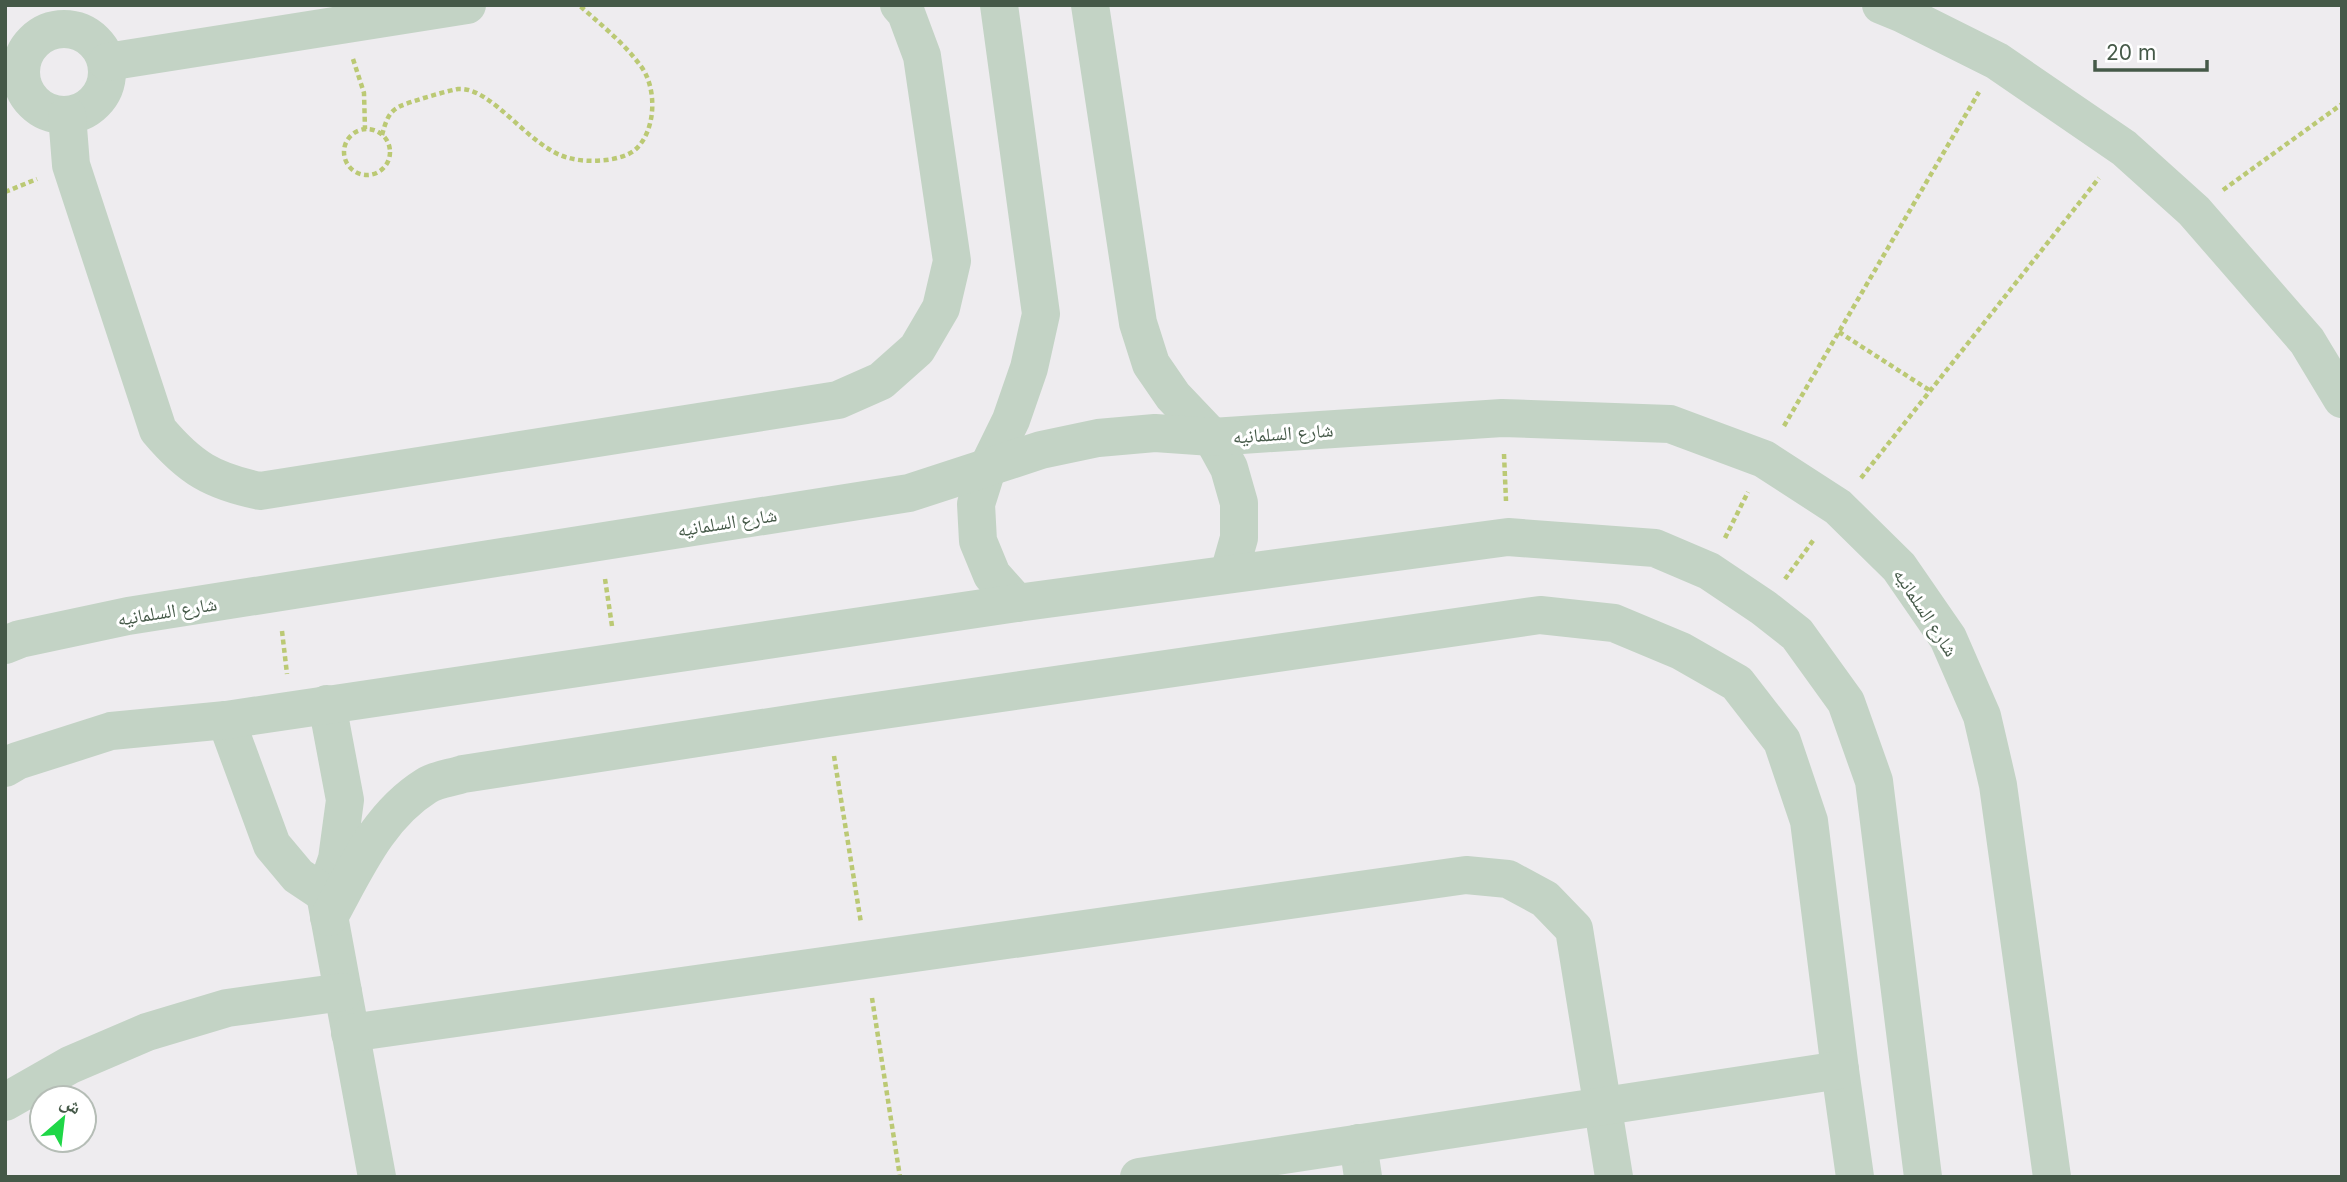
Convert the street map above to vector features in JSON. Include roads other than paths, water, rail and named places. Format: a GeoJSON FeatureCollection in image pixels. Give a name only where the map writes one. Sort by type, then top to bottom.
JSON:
{"type":"FeatureCollection","features":[{"type":"Feature","properties":{"kind":"street"},"geometry":{"type":"LineString","coordinates":[[107,62],[467,5]]}},
{"type":"Feature","properties":{"kind":"street"},"geometry":{"type":"LineString","coordinates":[[67,116],[71,165],[158,430],[178,453],[202,472],[230,485],[260,491],[838,400],[881,381],[917,349],[941,308],[952,261],[922,56],[906,13],[899,5]]}},
{"type":"Feature","properties":{"kind":"street"},"geometry":{"type":"LineString","coordinates":[[999,5],[1041,314],[1029,368],[1011,420],[987,469],[976,504],[978,541],[992,575],[1017,603]]}},
{"type":"Feature","properties":{"kind":"street"},"geometry":{"type":"LineString","coordinates":[[1090,5],[1138,323],[1151,364],[1173,396],[1212,437],[1229,468],[1239,503],[1239,538],[1229,573]]}},
{"type":"Feature","properties":{"kind":"street"},"geometry":{"type":"LineString","coordinates":[[1881,5],[1997,61],[2124,148],[2194,211],[2307,341],[2342,400]]}},
{"type":"Feature","properties":{"kind":"street"},"geometry":{"type":"LineString","coordinates":[[36,20],[81,32],[98,43],[107,62],[107,81],[100,98],[85,110],[67,116],[51,113],[37,105],[26,92],[21,77],[22,61],[36,20]]}},
{"type":"Feature","properties":{"kind":"street","name":"شارع السلمانيه"},"geometry":{"type":"LineString","coordinates":[[5,645],[20,639],[128,616],[909,493],[1041,450],[1098,438],[1156,433],[1212,437],[1502,418],[1670,424],[1764,459],[1838,507],[1899,567],[1948,638],[1982,716],[1998,785],[2052,1177]]}},
{"type":"Feature","properties":{"kind":"street"},"geometry":{"type":"LineString","coordinates":[[5,768],[17,761],[111,731],[226,720],[1229,573],[1508,537],[1655,548],[1709,571],[1797,634],[1846,702],[1874,781],[1923,1177]]}},
{"type":"Feature","properties":{"kind":"street"},"geometry":{"type":"LineString","coordinates":[[327,906],[370,842],[401,805],[428,784],[463,774],[1539,615],[1614,623],[1681,651],[1737,683],[1782,741],[1809,821],[1855,1177]]}},
{"type":"Feature","properties":{"kind":"street"},"geometry":{"type":"LineString","coordinates":[[327,704],[345,800],[338,859],[327,906],[377,1177]]}},
{"type":"Feature","properties":{"kind":"street"},"geometry":{"type":"LineString","coordinates":[[226,720],[272,845],[327,906]]}},
{"type":"Feature","properties":{"kind":"street"},"geometry":{"type":"LineString","coordinates":[[350,1033],[1466,875],[1508,879],[1545,899],[1574,929],[1614,1177]]}},
{"type":"Feature","properties":{"kind":"street"},"geometry":{"type":"LineString","coordinates":[[5,1102],[70,1065],[147,1032],[228,1008],[343,992]]}},
{"type":"Feature","properties":{"kind":"street"},"geometry":{"type":"LineString","coordinates":[[1139,1177],[1361,1160],[1602,1106],[1840,1070]]}}]}
